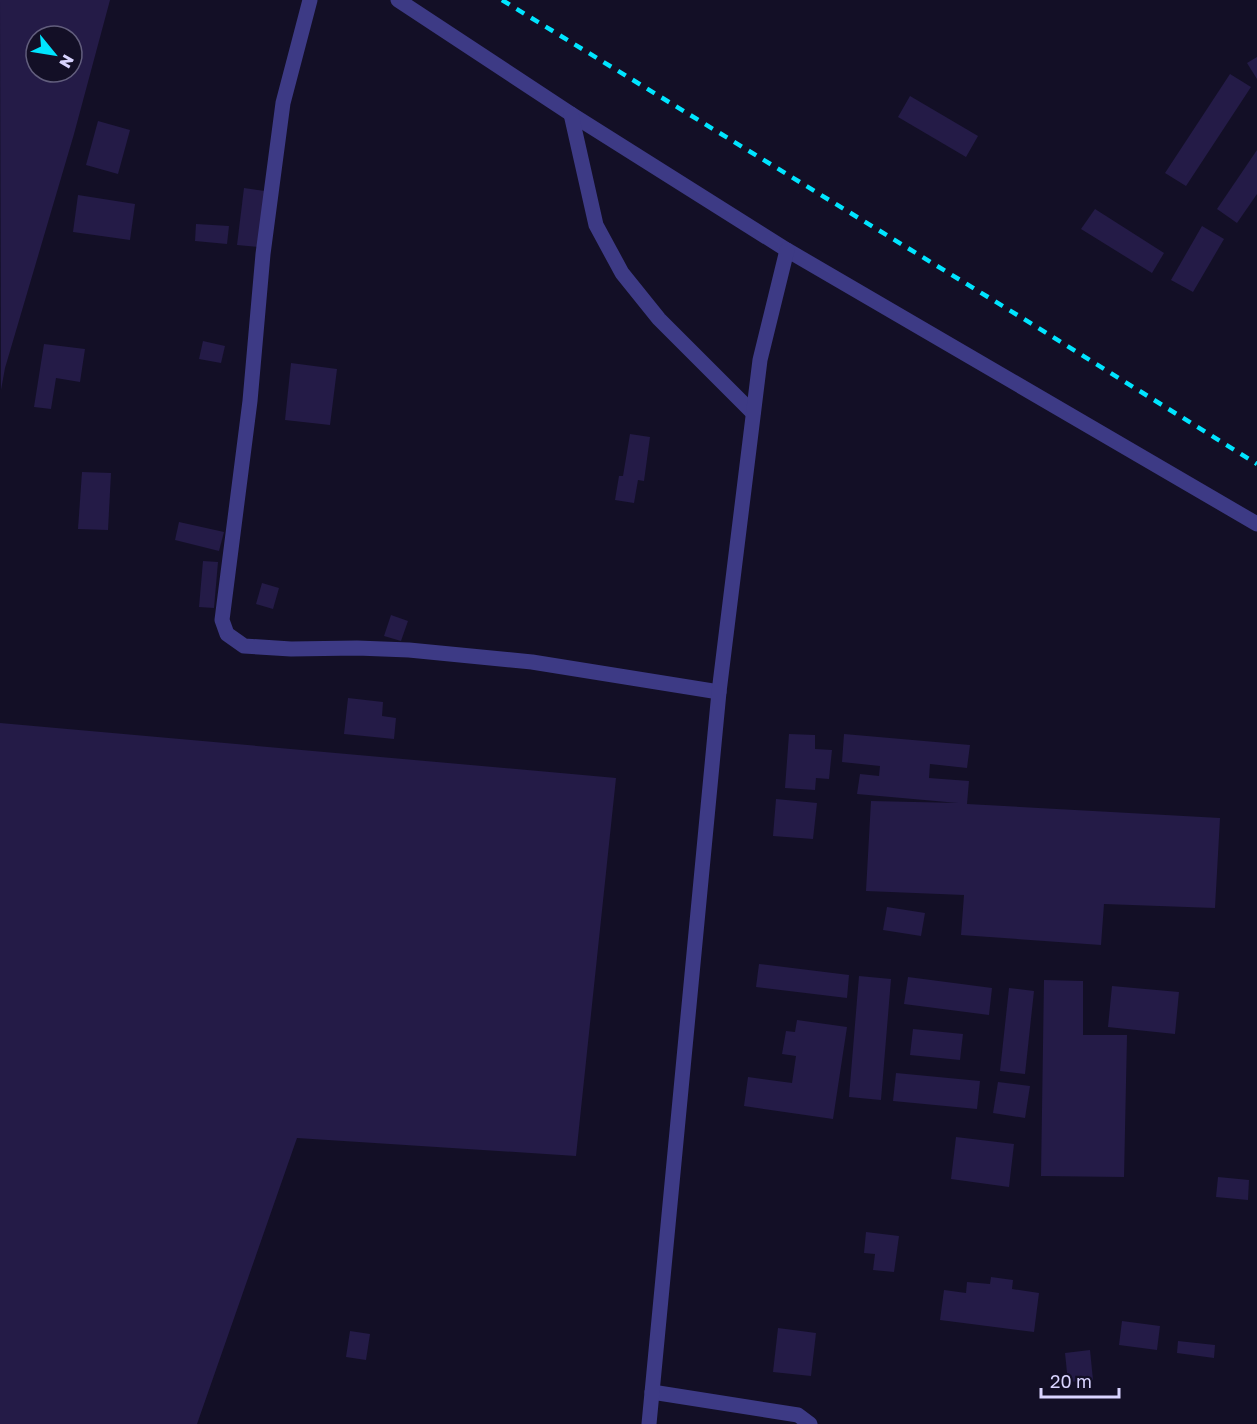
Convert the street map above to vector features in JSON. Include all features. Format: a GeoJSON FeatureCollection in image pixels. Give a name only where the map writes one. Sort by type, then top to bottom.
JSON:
{"type":"FeatureCollection","features":[{"type":"Feature","properties":{"kind":"street"},"geometry":{"type":"LineString","coordinates":[[310,0],[283,103],[265,242],[250,401],[222,620],[227,634],[244,646],[420,651],[532,662],[719,692]]}},
{"type":"Feature","properties":{"kind":"street"},"geometry":{"type":"LineString","coordinates":[[398,0],[571,114],[788,250],[831,273],[1257,524]]}},
{"type":"Feature","properties":{"kind":"street"},"geometry":{"type":"LineString","coordinates":[[571,114],[596,225],[622,273],[659,319],[753,413]]}},
{"type":"Feature","properties":{"kind":"street"},"geometry":{"type":"LineString","coordinates":[[649,1424],[719,692],[760,360],[788,250]]}},
{"type":"Feature","properties":{"kind":"street"},"geometry":{"type":"LineString","coordinates":[[652,1392],[798,1415],[810,1424]]}},
{"type":"Feature","properties":{"kind":"building"},"geometry":{"type":"Polygon","coordinates":[[[0,0],[110,0],[74,134],[5,368],[1,390],[0,0]]]}},
{"type":"Feature","properties":{"kind":"building"},"geometry":{"type":"Polygon","coordinates":[[[1257,57],[1257,79],[1247,63],[1257,57]]]}},
{"type":"Feature","properties":{"kind":"building"},"geometry":{"type":"Polygon","coordinates":[[[1230,74],[1251,87],[1186,186],[1165,173],[1230,74]]]}},
{"type":"Feature","properties":{"kind":"building"},"geometry":{"type":"Polygon","coordinates":[[[910,96],[978,136],[966,157],[898,117],[910,96]]]}},
{"type":"Feature","properties":{"kind":"building"},"geometry":{"type":"Polygon","coordinates":[[[98,121],[130,130],[118,174],[86,165],[98,121]]]}},
{"type":"Feature","properties":{"kind":"building"},"geometry":{"type":"Polygon","coordinates":[[[1257,150],[1257,194],[1237,223],[1217,209],[1257,150]]]}},
{"type":"Feature","properties":{"kind":"building"},"geometry":{"type":"Polygon","coordinates":[[[244,188],[265,191],[258,247],[237,245],[244,188]]]}},
{"type":"Feature","properties":{"kind":"building"},"geometry":{"type":"Polygon","coordinates":[[[78,195],[135,204],[130,240],[73,232],[78,195]]]}},
{"type":"Feature","properties":{"kind":"building"},"geometry":{"type":"Polygon","coordinates":[[[1095,209],[1164,253],[1152,273],[1081,229],[1095,209]]]}},
{"type":"Feature","properties":{"kind":"building"},"geometry":{"type":"Polygon","coordinates":[[[196,224],[229,226],[227,244],[195,241],[196,224]]]}},
{"type":"Feature","properties":{"kind":"building"},"geometry":{"type":"Polygon","coordinates":[[[1202,226],[1224,239],[1193,292],[1171,280],[1202,226]]]}},
{"type":"Feature","properties":{"kind":"building"},"geometry":{"type":"Polygon","coordinates":[[[203,341],[225,346],[221,363],[199,359],[203,341]]]}},
{"type":"Feature","properties":{"kind":"building"},"geometry":{"type":"Polygon","coordinates":[[[44,344],[85,349],[80,382],[56,378],[51,409],[34,407],[44,344]]]}},
{"type":"Feature","properties":{"kind":"building"},"geometry":{"type":"Polygon","coordinates":[[[291,363],[337,369],[330,425],[285,420],[291,363]]]}},
{"type":"Feature","properties":{"kind":"building"},"geometry":{"type":"Polygon","coordinates":[[[630,434],[650,437],[644,481],[638,480],[634,503],[615,500],[619,476],[623,476],[630,434]]]}},
{"type":"Feature","properties":{"kind":"building"},"geometry":{"type":"Polygon","coordinates":[[[82,472],[111,473],[108,530],[78,529],[82,472]]]}},
{"type":"Feature","properties":{"kind":"building"},"geometry":{"type":"Polygon","coordinates":[[[179,522],[224,532],[219,551],[175,540],[179,522]]]}},
{"type":"Feature","properties":{"kind":"building"},"geometry":{"type":"Polygon","coordinates":[[[203,561],[218,562],[214,608],[199,607],[203,561]]]}},
{"type":"Feature","properties":{"kind":"building"},"geometry":{"type":"Polygon","coordinates":[[[262,583],[279,588],[273,609],[256,604],[262,583]]]}},
{"type":"Feature","properties":{"kind":"building"},"geometry":{"type":"Polygon","coordinates":[[[391,615],[408,621],[401,641],[384,636],[391,615]]]}},
{"type":"Feature","properties":{"kind":"building"},"geometry":{"type":"Polygon","coordinates":[[[348,698],[383,702],[382,716],[396,718],[394,739],[344,734],[348,698]]]}},
{"type":"Feature","properties":{"kind":"building"},"geometry":{"type":"Polygon","coordinates":[[[0,723],[616,778],[576,1156],[297,1138],[197,1424],[0,1424],[0,723]]]}},
{"type":"Feature","properties":{"kind":"building"},"geometry":{"type":"Polygon","coordinates":[[[789,734],[815,735],[815,749],[832,750],[829,779],[816,778],[815,790],[785,788],[789,734]]]}},
{"type":"Feature","properties":{"kind":"building"},"geometry":{"type":"Polygon","coordinates":[[[844,734],[970,745],[967,768],[930,764],[929,778],[969,781],[967,804],[1220,818],[1215,908],[1104,904],[1101,945],[961,935],[964,895],[866,891],[871,801],[958,803],[857,794],[860,774],[879,776],[880,766],[842,762],[844,734]]]}},
{"type":"Feature","properties":{"kind":"building"},"geometry":{"type":"Polygon","coordinates":[[[776,799],[817,803],[813,839],[773,836],[776,799]]]}},
{"type":"Feature","properties":{"kind":"building"},"geometry":{"type":"Polygon","coordinates":[[[887,907],[925,913],[921,936],[883,930],[887,907]]]}},
{"type":"Feature","properties":{"kind":"building"},"geometry":{"type":"Polygon","coordinates":[[[759,964],[849,975],[847,998],[756,987],[759,964]]]}},
{"type":"Feature","properties":{"kind":"building"},"geometry":{"type":"Polygon","coordinates":[[[859,976],[891,979],[881,1100],[849,1097],[859,976]]]}},
{"type":"Feature","properties":{"kind":"building"},"geometry":{"type":"Polygon","coordinates":[[[908,977],[992,988],[989,1015],[904,1004],[908,977]]]}},
{"type":"Feature","properties":{"kind":"building"},"geometry":{"type":"Polygon","coordinates":[[[1044,980],[1083,981],[1083,1035],[1127,1035],[1124,1177],[1041,1176],[1044,980]]]}},
{"type":"Feature","properties":{"kind":"building"},"geometry":{"type":"Polygon","coordinates":[[[1112,986],[1179,992],[1175,1034],[1108,1027],[1112,986]]]}},
{"type":"Feature","properties":{"kind":"building"},"geometry":{"type":"Polygon","coordinates":[[[1009,988],[1034,991],[1025,1074],[1000,1071],[1009,988]]]}},
{"type":"Feature","properties":{"kind":"building"},"geometry":{"type":"Polygon","coordinates":[[[797,1020],[847,1027],[833,1119],[744,1106],[748,1077],[792,1083],[796,1056],[782,1054],[786,1031],[795,1032],[797,1020]]]}},
{"type":"Feature","properties":{"kind":"building"},"geometry":{"type":"Polygon","coordinates":[[[913,1029],[963,1034],[960,1060],[910,1055],[913,1029]]]}},
{"type":"Feature","properties":{"kind":"building"},"geometry":{"type":"Polygon","coordinates":[[[896,1073],[980,1081],[977,1109],[893,1101],[896,1073]]]}},
{"type":"Feature","properties":{"kind":"building"},"geometry":{"type":"Polygon","coordinates":[[[998,1082],[1030,1086],[1025,1118],[993,1113],[998,1082]]]}},
{"type":"Feature","properties":{"kind":"building"},"geometry":{"type":"Polygon","coordinates":[[[956,1137],[1014,1144],[1009,1187],[951,1179],[956,1137]]]}},
{"type":"Feature","properties":{"kind":"building"},"geometry":{"type":"Polygon","coordinates":[[[1218,1177],[1249,1180],[1248,1200],[1216,1197],[1218,1177]]]}},
{"type":"Feature","properties":{"kind":"building"},"geometry":{"type":"Polygon","coordinates":[[[866,1232],[899,1236],[894,1272],[873,1270],[875,1254],[864,1253],[866,1232]]]}},
{"type":"Feature","properties":{"kind":"building"},"geometry":{"type":"Polygon","coordinates":[[[991,1277],[1013,1280],[1012,1289],[1039,1293],[1034,1332],[940,1320],[944,1290],[966,1293],[967,1282],[990,1284],[991,1277]]]}},
{"type":"Feature","properties":{"kind":"building"},"geometry":{"type":"Polygon","coordinates":[[[1122,1321],[1160,1326],[1157,1350],[1119,1345],[1122,1321]]]}},
{"type":"Feature","properties":{"kind":"building"},"geometry":{"type":"Polygon","coordinates":[[[778,1328],[816,1333],[811,1376],[773,1372],[778,1328]]]}},
{"type":"Feature","properties":{"kind":"building"},"geometry":{"type":"Polygon","coordinates":[[[350,1331],[370,1334],[366,1360],[346,1357],[350,1331]]]}},
{"type":"Feature","properties":{"kind":"building"},"geometry":{"type":"Polygon","coordinates":[[[1178,1341],[1215,1345],[1214,1358],[1177,1353],[1178,1341]]]}},
{"type":"Feature","properties":{"kind":"building"},"geometry":{"type":"Polygon","coordinates":[[[1090,1350],[1093,1380],[1068,1382],[1065,1353],[1090,1350]]]}},
{"type":"Feature","properties":{"kind":"railway"},"geometry":{"type":"LineString","coordinates":[[502,0],[1257,464]]}}]}
